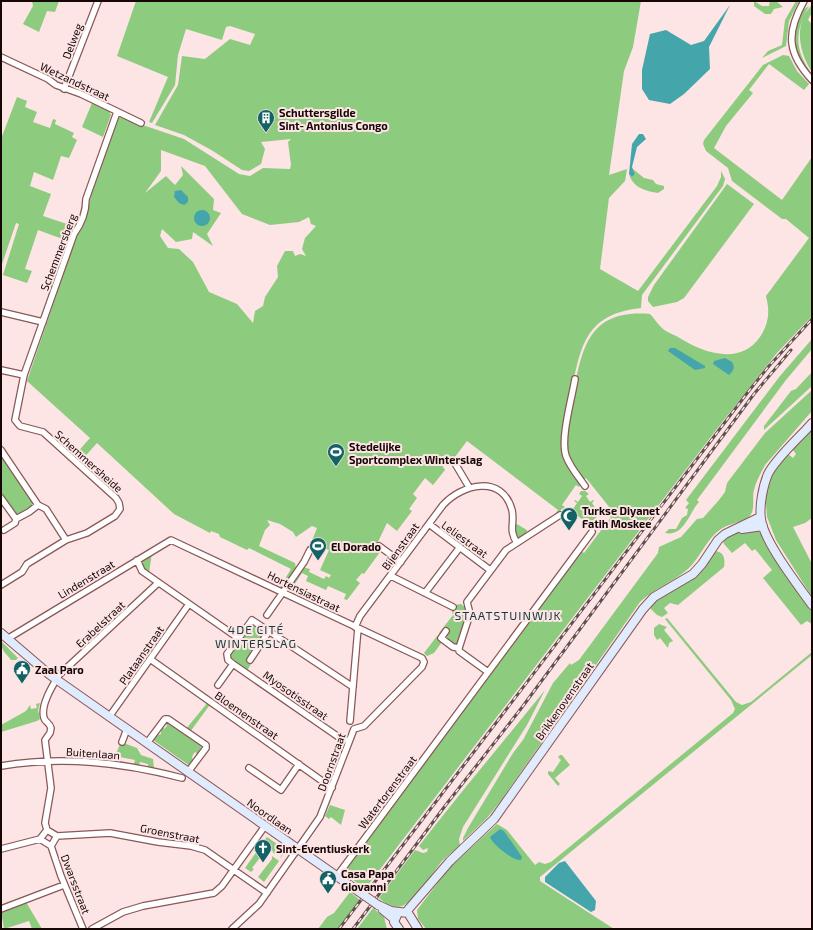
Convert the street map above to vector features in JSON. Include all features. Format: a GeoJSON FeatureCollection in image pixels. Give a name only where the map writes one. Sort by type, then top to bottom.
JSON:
{"type":"FeatureCollection","features":[{"type":"Feature","properties":{"kind":"street","name":"Delweg"},"geometry":{"type":"LineString","coordinates":[[64,89],[98,1]]}},
{"type":"Feature","properties":{"kind":"street"},"geometry":{"type":"LineString","coordinates":[[804,1],[794,22],[792,32],[792,50],[798,63],[812,80]]}},
{"type":"Feature","properties":{"kind":"street","name":"Wetzandstraat"},"geometry":{"type":"LineString","coordinates":[[1,57],[64,89],[81,94],[141,123]]}},
{"type":"Feature","properties":{"kind":"street","name":"Schemmersberg"},"geometry":{"type":"LineString","coordinates":[[17,424],[16,414],[24,375],[74,234],[82,222],[86,208],[86,198],[116,112]]}},
{"type":"Feature","properties":{"kind":"street"},"geometry":{"type":"LineString","coordinates":[[1,312],[43,322]]}},
{"type":"Feature","properties":{"kind":"street"},"geometry":{"type":"LineString","coordinates":[[1,370],[24,375]]}},
{"type":"Feature","properties":{"kind":"street"},"geometry":{"type":"LineString","coordinates":[[575,379],[567,423],[565,452],[572,468],[584,486]]}},
{"type":"Feature","properties":{"kind":"street"},"geometry":{"type":"LineString","coordinates":[[812,423],[764,480],[759,493],[757,513],[773,546],[812,605]]}},
{"type":"Feature","properties":{"kind":"street","name":"Schemmersheide"},"geometry":{"type":"LineString","coordinates":[[1,585],[22,572],[27,564],[66,540],[77,538],[115,516],[120,509],[119,503],[43,432],[22,427],[17,424]]}},
{"type":"Feature","properties":{"kind":"street"},"geometry":{"type":"LineString","coordinates":[[1,450],[38,505],[46,509],[66,540]]}},
{"type":"Feature","properties":{"kind":"street"},"geometry":{"type":"LineString","coordinates":[[453,460],[469,487]]}},
{"type":"Feature","properties":{"kind":"street","name":"Bijenstraat"},"geometry":{"type":"LineString","coordinates":[[350,722],[356,627],[360,616],[449,498],[469,487],[485,486],[496,490],[503,495],[512,510],[512,535],[517,543]]}},
{"type":"Feature","properties":{"kind":"street"},"geometry":{"type":"LineString","coordinates":[[1,498],[16,519]]}},
{"type":"Feature","properties":{"kind":"street"},"geometry":{"type":"LineString","coordinates":[[4,530],[15,523],[16,519],[38,505]]}},
{"type":"Feature","properties":{"kind":"street"},"geometry":{"type":"LineString","coordinates":[[560,515],[506,550],[467,602],[470,614],[459,651],[488,672],[592,532]]}},
{"type":"Feature","properties":{"kind":"street","name":"Brikkenovenstraat"},"geometry":{"type":"LineString","coordinates":[[402,922],[446,864],[494,819],[643,609],[654,597],[693,574],[702,564],[718,540],[732,530],[760,517]]}},
{"type":"Feature","properties":{"kind":"street","name":"Leliestraat"},"geometry":{"type":"LineString","coordinates":[[429,524],[490,570]]}},
{"type":"Feature","properties":{"kind":"street"},"geometry":{"type":"LineString","coordinates":[[732,530],[763,526]]}},
{"type":"Feature","properties":{"kind":"street","name":"Lindenstraat"},"geometry":{"type":"LineString","coordinates":[[3,635],[137,560],[166,542],[171,540],[176,541]]}},
{"type":"Feature","properties":{"kind":"street","name":"Hortensiastraat"},"geometry":{"type":"LineString","coordinates":[[176,541],[422,658]]}},
{"type":"Feature","properties":{"kind":"street"},"geometry":{"type":"LineString","coordinates":[[379,546],[401,562]]}},
{"type":"Feature","properties":{"kind":"street"},"geometry":{"type":"LineString","coordinates":[[425,594],[460,547]]}},
{"type":"Feature","properties":{"kind":"street","name":"Hortensiastraat"},"geometry":{"type":"LineString","coordinates":[[267,615],[304,562],[310,550]]}},
{"type":"Feature","properties":{"kind":"street"},"geometry":{"type":"LineString","coordinates":[[137,560],[142,571],[238,638]]}},
{"type":"Feature","properties":{"kind":"street"},"geometry":{"type":"LineString","coordinates":[[391,576],[453,607]]}},
{"type":"Feature","properties":{"kind":"street","name":"Erabelstraat"},"geometry":{"type":"LineString","coordinates":[[56,680],[158,583]]}},
{"type":"Feature","properties":{"kind":"street","name":"Plataanstraat"},"geometry":{"type":"LineString","coordinates":[[109,717],[189,604]]}},
{"type":"Feature","properties":{"kind":"street"},"geometry":{"type":"LineString","coordinates":[[218,685],[233,664],[227,657],[238,638],[252,620],[352,687]]}},
{"type":"Feature","properties":{"kind":"street"},"geometry":{"type":"LineString","coordinates":[[250,660],[269,631]]}},
{"type":"Feature","properties":{"kind":"street"},"geometry":{"type":"LineString","coordinates":[[446,631],[441,638],[453,647],[459,648]]}},
{"type":"Feature","properties":{"kind":"street","name":"Noordlaan"},"geometry":{"type":"LineString","coordinates":[[3,635],[28,658],[56,680],[402,922],[418,929]]}},
{"type":"Feature","properties":{"kind":"street","name":"Doornstraat"},"geometry":{"type":"LineString","coordinates":[[232,929],[253,911],[267,894],[324,811],[354,729],[364,726],[422,667],[424,662],[422,658]]}},
{"type":"Feature","properties":{"kind":"street","name":"Bloemenstraat"},"geometry":{"type":"LineString","coordinates":[[150,659],[332,788]]}},
{"type":"Feature","properties":{"kind":"street","name":"Myosotisstraat"},"geometry":{"type":"LineString","coordinates":[[233,664],[340,738],[349,741]]}},
{"type":"Feature","properties":{"kind":"street","name":"Watertorenstraat"},"geometry":{"type":"LineString","coordinates":[[337,876],[488,672]]}},
{"type":"Feature","properties":{"kind":"street"},"geometry":{"type":"LineString","coordinates":[[1,849],[40,839],[47,830],[46,823],[51,788],[45,740],[50,733],[51,728],[44,719],[44,714],[48,693],[56,680]]}},
{"type":"Feature","properties":{"kind":"street"},"geometry":{"type":"LineString","coordinates":[[147,744],[165,719],[168,719],[206,745],[206,748],[188,772]]}},
{"type":"Feature","properties":{"kind":"street"},"geometry":{"type":"LineString","coordinates":[[122,742],[128,729]]}},
{"type":"Feature","properties":{"kind":"street","name":"Buitenlaan"},"geometry":{"type":"LineString","coordinates":[[1,766],[48,761],[85,760],[112,763],[182,778]]}},
{"type":"Feature","properties":{"kind":"street"},"geometry":{"type":"LineString","coordinates":[[249,768],[280,790],[299,764]]}},
{"type":"Feature","properties":{"kind":"street"},"geometry":{"type":"LineString","coordinates":[[92,929],[123,912],[143,906],[214,893],[222,886],[265,826]]}},
{"type":"Feature","properties":{"kind":"street"},"geometry":{"type":"LineString","coordinates":[[47,830],[57,836]]}},
{"type":"Feature","properties":{"kind":"street","name":"Groenstraat"},"geometry":{"type":"LineString","coordinates":[[57,836],[110,833],[158,842],[191,846],[205,850],[267,894]]}},
{"type":"Feature","properties":{"kind":"street","name":"Dwarsstraat"},"geometry":{"type":"LineString","coordinates":[[51,846],[57,836]]}},
{"type":"Feature","properties":{"kind":"street","name":"Dwarsstraat"},"geometry":{"type":"LineString","coordinates":[[40,839],[51,846],[64,884],[83,929]]}},
{"type":"Feature","properties":{"kind":"street"},"geometry":{"type":"LineString","coordinates":[[1,909],[64,884]]}},
{"type":"Feature","properties":{"kind":"green space"},"geometry":{"type":"Polygon","coordinates":[[[32,1],[59,1],[55,12],[47,11],[39,32],[23,24],[33,6],[32,1]]]}},
{"type":"Feature","properties":{"kind":"green space"},"geometry":{"type":"Polygon","coordinates":[[[136,1],[641,1],[633,47],[624,71],[609,175],[627,169],[625,181],[609,198],[600,269],[638,291],[717,186],[721,177],[721,171],[725,179],[723,186],[642,295],[641,308],[621,312],[606,318],[595,327],[587,338],[577,365],[563,440],[564,457],[580,485],[579,487],[576,485],[562,505],[565,507],[555,514],[558,510],[467,441],[452,461],[450,458],[441,464],[445,470],[433,485],[425,478],[413,494],[417,498],[409,509],[412,511],[397,531],[387,523],[375,548],[380,552],[364,574],[362,573],[356,580],[360,583],[347,600],[344,599],[346,594],[328,586],[326,590],[306,581],[308,576],[302,573],[290,591],[288,590],[302,567],[310,569],[309,572],[324,579],[326,576],[329,578],[331,575],[320,570],[329,550],[311,543],[317,528],[312,526],[296,537],[293,532],[280,524],[267,520],[270,525],[265,530],[259,546],[295,563],[296,569],[283,587],[280,587],[291,569],[249,548],[247,550],[220,537],[219,534],[211,531],[210,533],[174,514],[97,443],[81,461],[75,455],[90,438],[27,381],[77,234],[83,226],[92,192],[115,120],[119,117],[184,139],[239,174],[250,176],[263,168],[290,169],[291,165],[288,142],[291,139],[261,142],[265,149],[261,164],[249,171],[242,170],[213,151],[184,135],[155,125],[178,85],[182,56],[205,59],[230,39],[250,45],[255,34],[230,26],[226,27],[222,40],[186,29],[178,55],[175,85],[152,123],[149,122],[168,77],[117,56],[136,1]],[[161,150],[161,171],[145,193],[166,176],[175,185],[183,175],[181,166],[214,199],[213,210],[221,213],[207,234],[213,246],[193,232],[192,239],[176,242],[162,229],[160,236],[168,248],[179,249],[193,262],[209,292],[237,304],[253,323],[255,311],[263,306],[265,297],[278,277],[277,266],[285,251],[293,251],[295,256],[300,254],[306,256],[302,249],[305,238],[316,226],[311,224],[309,217],[299,222],[270,225],[242,214],[205,166],[161,150]]]}},
{"type":"Feature","properties":{"kind":"green space"},"geometry":{"type":"Polygon","coordinates":[[[754,1],[762,6],[769,6],[770,1],[776,1],[783,7],[774,9],[771,14],[765,14],[754,6],[754,1]]]}},
{"type":"Feature","properties":{"kind":"green space"},"geometry":{"type":"Polygon","coordinates":[[[796,1],[799,1],[789,21],[786,46],[762,58],[768,51],[782,45],[785,20],[796,1]]]}},
{"type":"Feature","properties":{"kind":"green space"},"geometry":{"type":"Polygon","coordinates":[[[812,5],[812,12],[808,20],[812,24],[812,72],[807,64],[801,47],[800,29],[806,12],[812,5]]]}},
{"type":"Feature","properties":{"kind":"green space"},"geometry":{"type":"Polygon","coordinates":[[[809,6],[801,24],[798,40],[799,48],[805,64],[811,73],[800,59],[796,50],[795,40],[797,20],[802,12],[809,6]]]}},
{"type":"Feature","properties":{"kind":"green space"},"geometry":{"type":"Polygon","coordinates":[[[783,55],[789,56],[797,71],[809,84],[804,90],[769,64],[749,90],[753,93],[726,126],[714,148],[782,200],[812,157],[812,316],[776,354],[723,421],[365,889],[344,873],[581,551],[584,553],[611,517],[608,515],[612,512],[607,511],[610,508],[586,478],[583,480],[575,469],[567,449],[566,440],[566,430],[576,378],[585,347],[592,335],[601,325],[614,318],[630,314],[650,314],[664,329],[688,343],[710,352],[732,354],[752,346],[763,332],[768,317],[766,296],[809,238],[786,219],[782,219],[732,181],[728,168],[706,151],[703,144],[704,140],[763,65],[783,55]]]}},
{"type":"Feature","properties":{"kind":"green space"},"geometry":{"type":"Polygon","coordinates":[[[17,97],[27,101],[25,107],[37,112],[33,122],[50,128],[53,119],[56,120],[55,124],[74,133],[72,137],[77,140],[69,158],[61,156],[53,180],[34,172],[30,186],[51,194],[43,216],[73,226],[68,241],[38,230],[25,269],[32,271],[27,283],[3,275],[19,224],[16,223],[1,267],[1,139],[17,97]]]}},
{"type":"Feature","properties":{"kind":"green space"},"geometry":{"type":"Polygon","coordinates":[[[92,103],[109,111],[111,115],[103,137],[82,127],[92,103]]]}},
{"type":"Feature","properties":{"kind":"green space"},"geometry":{"type":"Polygon","coordinates":[[[633,169],[644,178],[653,180],[656,184],[664,186],[664,189],[658,193],[640,188],[634,183],[629,174],[632,177],[635,174],[633,169]]]}},
{"type":"Feature","properties":{"kind":"green space"},"geometry":{"type":"Polygon","coordinates":[[[727,184],[754,204],[684,298],[677,302],[653,307],[648,301],[648,297],[654,285],[727,184]]]}},
{"type":"Feature","properties":{"kind":"green space"},"geometry":{"type":"Polygon","coordinates":[[[812,339],[812,349],[786,380],[697,500],[699,502],[685,523],[677,531],[665,533],[669,529],[676,529],[682,518],[687,515],[688,509],[685,508],[689,503],[686,500],[780,376],[812,339]]]}},
{"type":"Feature","properties":{"kind":"green space"},"geometry":{"type":"Polygon","coordinates":[[[812,372],[812,386],[764,430],[764,426],[791,391],[796,389],[812,372]]]}},
{"type":"Feature","properties":{"kind":"green space"},"geometry":{"type":"Polygon","coordinates":[[[812,390],[812,411],[765,465],[753,493],[753,509],[749,516],[742,521],[721,529],[711,538],[697,559],[688,569],[640,602],[502,799],[487,818],[463,841],[468,828],[513,753],[523,740],[553,683],[570,663],[571,665],[579,660],[658,553],[659,547],[681,537],[697,519],[703,518],[725,492],[727,483],[765,433],[812,390]]]}},
{"type":"Feature","properties":{"kind":"green space"},"geometry":{"type":"Polygon","coordinates":[[[812,427],[812,518],[805,523],[793,527],[812,564],[812,597],[776,540],[767,517],[765,492],[774,472],[788,454],[793,458],[796,454],[792,449],[812,427]]]}},
{"type":"Feature","properties":{"kind":"green space"},"geometry":{"type":"Polygon","coordinates":[[[1,454],[33,502],[31,509],[20,515],[16,516],[1,495],[1,454]]]}},
{"type":"Feature","properties":{"kind":"green space"},"geometry":{"type":"Polygon","coordinates":[[[581,491],[585,491],[589,494],[586,496],[590,502],[593,500],[594,501],[592,503],[596,509],[599,507],[602,511],[601,517],[598,515],[595,519],[598,521],[597,522],[594,520],[590,526],[584,522],[581,523],[583,520],[573,512],[568,512],[570,507],[573,509],[577,503],[574,501],[575,500],[578,502],[582,496],[579,494],[581,491]]]}},
{"type":"Feature","properties":{"kind":"green space"},"geometry":{"type":"Polygon","coordinates":[[[515,523],[527,530],[526,535],[517,538],[515,536],[515,523]]]}},
{"type":"Feature","properties":{"kind":"green space"},"geometry":{"type":"Polygon","coordinates":[[[755,530],[761,533],[812,611],[812,624],[807,621],[801,625],[763,578],[772,570],[755,549],[752,551],[745,543],[732,553],[724,544],[723,540],[731,535],[743,531],[755,530]]]}},
{"type":"Feature","properties":{"kind":"green space"},"geometry":{"type":"Polygon","coordinates":[[[715,551],[723,555],[724,567],[678,605],[670,603],[664,608],[668,613],[662,617],[657,615],[650,608],[651,605],[715,551]]]}},
{"type":"Feature","properties":{"kind":"green space"},"geometry":{"type":"Polygon","coordinates":[[[152,552],[149,574],[144,570],[139,561],[152,552]]]}},
{"type":"Feature","properties":{"kind":"green space"},"geometry":{"type":"Polygon","coordinates":[[[461,604],[468,610],[459,643],[455,645],[439,633],[453,615],[452,612],[455,605],[461,604]]]}},
{"type":"Feature","properties":{"kind":"green space"},"geometry":{"type":"Polygon","coordinates":[[[667,618],[736,702],[742,705],[751,702],[812,652],[812,655],[540,877],[540,881],[614,929],[426,929],[418,919],[417,910],[449,868],[497,824],[507,830],[535,865],[539,862],[545,864],[551,862],[733,713],[735,709],[731,700],[665,619],[667,618]]]}},
{"type":"Feature","properties":{"kind":"green space"},"geometry":{"type":"Polygon","coordinates":[[[253,622],[264,629],[265,633],[248,658],[252,662],[247,671],[230,659],[229,655],[234,648],[238,650],[243,643],[240,640],[253,622]]]}},
{"type":"Feature","properties":{"kind":"green space"},"geometry":{"type":"Polygon","coordinates":[[[659,624],[667,627],[664,630],[673,641],[669,643],[668,648],[660,638],[657,640],[654,635],[654,628],[659,624]]]}},
{"type":"Feature","properties":{"kind":"green space"},"geometry":{"type":"Polygon","coordinates":[[[437,636],[442,642],[434,653],[427,656],[424,653],[437,636]]]}},
{"type":"Feature","properties":{"kind":"green space"},"geometry":{"type":"Polygon","coordinates":[[[1,641],[18,658],[16,660],[11,660],[6,654],[3,650],[1,641]]]}},
{"type":"Feature","properties":{"kind":"green space"},"geometry":{"type":"Polygon","coordinates":[[[545,690],[527,725],[463,827],[459,839],[460,846],[443,860],[413,898],[407,903],[399,907],[386,904],[379,898],[415,850],[423,853],[427,852],[428,848],[423,850],[419,846],[545,690]]]}},
{"type":"Feature","properties":{"kind":"green space"},"geometry":{"type":"Polygon","coordinates":[[[208,702],[213,706],[212,708],[209,706],[190,732],[186,729],[208,702]]]}},
{"type":"Feature","properties":{"kind":"green space"},"geometry":{"type":"Polygon","coordinates":[[[40,703],[38,710],[40,719],[1,732],[1,725],[26,711],[30,705],[31,709],[37,708],[36,704],[40,703]]]}},
{"type":"Feature","properties":{"kind":"green space"},"geometry":{"type":"Polygon","coordinates":[[[167,721],[202,745],[197,756],[196,752],[194,753],[192,757],[193,761],[190,766],[153,740],[158,732],[159,735],[161,734],[161,728],[163,726],[164,729],[167,726],[165,722],[167,721]]]}},
{"type":"Feature","properties":{"kind":"green space"},"geometry":{"type":"Polygon","coordinates":[[[121,742],[137,748],[141,755],[153,759],[154,768],[148,767],[148,764],[140,762],[139,765],[134,764],[135,760],[115,756],[121,742]]]}},
{"type":"Feature","properties":{"kind":"green space"},"geometry":{"type":"Polygon","coordinates":[[[562,755],[570,765],[555,778],[560,784],[558,786],[548,774],[548,771],[553,772],[561,760],[558,757],[562,755]]]}},
{"type":"Feature","properties":{"kind":"green space"},"geometry":{"type":"Polygon","coordinates":[[[330,805],[345,810],[341,825],[331,817],[329,819],[325,816],[330,805]]]}},
{"type":"Feature","properties":{"kind":"green space"},"geometry":{"type":"Polygon","coordinates":[[[267,837],[279,847],[286,850],[280,859],[283,852],[277,850],[274,854],[272,850],[267,850],[261,845],[267,837]]]}},
{"type":"Feature","properties":{"kind":"green space"},"geometry":{"type":"Polygon","coordinates":[[[260,847],[264,849],[260,851],[262,855],[252,868],[254,869],[251,872],[245,868],[260,847]]]}},
{"type":"Feature","properties":{"kind":"green space"},"geometry":{"type":"Polygon","coordinates":[[[272,856],[279,861],[264,882],[258,877],[272,859],[272,856]]]}},
{"type":"Feature","properties":{"kind":"green space"},"geometry":{"type":"Polygon","coordinates":[[[350,892],[360,900],[337,929],[318,929],[327,917],[334,913],[350,892]]]}},
{"type":"Feature","properties":{"kind":"green space"},"geometry":{"type":"Polygon","coordinates":[[[26,902],[42,929],[32,929],[29,921],[4,929],[1,911],[26,902]]]}},
{"type":"Feature","properties":{"kind":"green space"},"geometry":{"type":"Polygon","coordinates":[[[373,908],[384,917],[387,929],[357,929],[373,908]]]}},
{"type":"Feature","properties":{"kind":"water"},"geometry":{"type":"Polygon","coordinates":[[[730,5],[709,47],[710,69],[684,94],[670,104],[649,100],[642,89],[642,70],[650,34],[666,30],[691,45],[704,41],[730,5]]]}},
{"type":"Feature","properties":{"kind":"water"},"geometry":{"type":"Polygon","coordinates":[[[639,134],[643,134],[646,139],[637,147],[632,167],[635,174],[632,177],[629,174],[632,144],[639,134]]]}},
{"type":"Feature","properties":{"kind":"water"},"geometry":{"type":"Polygon","coordinates":[[[181,190],[188,197],[188,202],[184,205],[179,203],[174,197],[175,191],[181,190]]]}},
{"type":"Feature","properties":{"kind":"water"},"geometry":{"type":"Polygon","coordinates":[[[202,210],[209,215],[210,218],[205,225],[202,226],[195,221],[194,218],[199,211],[202,210]]]}},
{"type":"Feature","properties":{"kind":"water"},"geometry":{"type":"Polygon","coordinates":[[[670,348],[675,348],[705,366],[705,368],[695,370],[668,351],[670,348]]]}},
{"type":"Feature","properties":{"kind":"water"},"geometry":{"type":"Polygon","coordinates":[[[725,358],[732,362],[734,366],[729,375],[713,364],[714,361],[725,358]]]}},
{"type":"Feature","properties":{"kind":"water"},"geometry":{"type":"Polygon","coordinates":[[[500,829],[504,831],[522,857],[521,860],[517,860],[508,855],[492,840],[490,837],[500,829]]]}},
{"type":"Feature","properties":{"kind":"water"},"geometry":{"type":"Polygon","coordinates":[[[565,861],[596,901],[595,910],[591,912],[545,882],[545,877],[559,863],[565,861]]]}},
{"type":"Feature","properties":{"kind":"railway"},"geometry":{"type":"LineString","coordinates":[[339,929],[748,392],[769,366],[812,319]]}},
{"type":"Feature","properties":{"kind":"railway"},"geometry":{"type":"LineString","coordinates":[[353,929],[445,806],[523,706],[754,394],[791,350]]}},
{"type":"Feature","properties":{"kind":"place","name":"Schuttersgilde Sint- Antonius Congo"},"geometry":{"type":"Point","coordinates":[266,133]}},
{"type":"Feature","properties":{"kind":"place","name":"Stedelijke Sportcomplex Winterslag"},"geometry":{"type":"Point","coordinates":[336,467]}},
{"type":"Feature","properties":{"kind":"place","name":"Turkse Diyanet Fatih Moskee"},"geometry":{"type":"Point","coordinates":[569,531]}},
{"type":"Feature","properties":{"kind":"place","name":"El Dorado"},"geometry":{"type":"Point","coordinates":[318,561]}},
{"type":"Feature","properties":{"kind":"place","name":"Zaal Paro"},"geometry":{"type":"Point","coordinates":[22,684]}},
{"type":"Feature","properties":{"kind":"place","name":"Sint-Eventiuskerk"},"geometry":{"type":"Point","coordinates":[263,863]}},
{"type":"Feature","properties":{"kind":"place","name":"Casa Papa Giovanni"},"geometry":{"type":"Point","coordinates":[328,894]}},
{"type":"Feature","properties":{"kind":"district","name":"STAATSTUINWIJK"},"geometry":{"type":"Point","coordinates":[508,615]}},
{"type":"Feature","properties":{"kind":"district","name":"4DE CITÉ WINTERSLAG"},"geometry":{"type":"Point","coordinates":[256,636]}}]}
